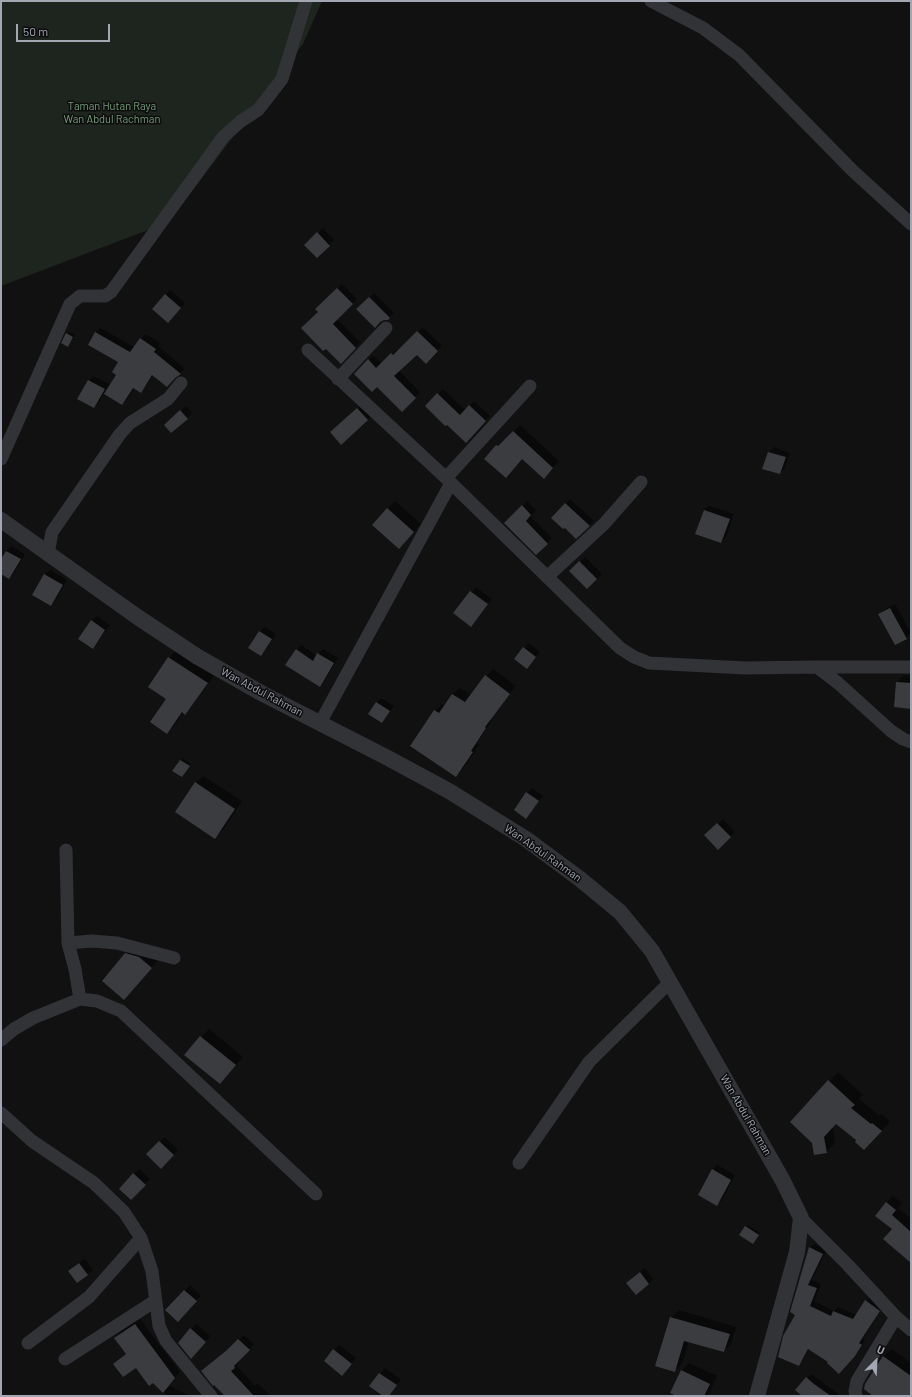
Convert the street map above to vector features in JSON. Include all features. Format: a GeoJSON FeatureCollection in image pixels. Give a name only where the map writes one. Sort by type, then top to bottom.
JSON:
{"type":"FeatureCollection","features":[{"type":"Feature","properties":{"kind":"street"},"geometry":{"type":"LineString","coordinates":[[1,459],[70,304],[80,296],[105,296],[111,292],[223,138],[241,121],[258,110],[282,79],[306,1]]}},
{"type":"Feature","properties":{"kind":"street"},"geometry":{"type":"LineString","coordinates":[[651,1],[703,28],[739,55],[853,171],[911,224]]}},
{"type":"Feature","properties":{"kind":"street"},"geometry":{"type":"LineString","coordinates":[[338,379],[386,328]]}},
{"type":"Feature","properties":{"kind":"street"},"geometry":{"type":"LineString","coordinates":[[308,350],[448,480],[620,648],[634,657],[649,663],[745,668],[911,667]]}},
{"type":"Feature","properties":{"kind":"street"},"geometry":{"type":"LineString","coordinates":[[48,554],[52,532],[120,434],[130,423],[168,400],[182,383]]}},
{"type":"Feature","properties":{"kind":"street"},"geometry":{"type":"LineString","coordinates":[[320,723],[448,480],[530,386]]}},
{"type":"Feature","properties":{"kind":"street"},"geometry":{"type":"LineString","coordinates":[[546,577],[604,524],[641,482]]}},
{"type":"Feature","properties":{"kind":"street","name":"Wan Abdul Rahman"},"geometry":{"type":"LineString","coordinates":[[1,520],[139,618],[198,657],[263,694],[449,791],[532,844],[580,879],[620,912],[652,951],[784,1181],[801,1218]]}},
{"type":"Feature","properties":{"kind":"street"},"geometry":{"type":"LineString","coordinates":[[817,667],[838,683],[891,731],[903,739],[911,742]]}},
{"type":"Feature","properties":{"kind":"street"},"geometry":{"type":"LineString","coordinates":[[66,850],[68,943],[75,969],[80,999]]}},
{"type":"Feature","properties":{"kind":"street"},"geometry":{"type":"LineString","coordinates":[[68,943],[92,941],[117,942],[174,958]]}},
{"type":"Feature","properties":{"kind":"street"},"geometry":{"type":"LineString","coordinates":[[519,1163],[589,1062],[670,982]]}},
{"type":"Feature","properties":{"kind":"street"},"geometry":{"type":"LineString","coordinates":[[1,1040],[14,1029],[33,1018],[80,999],[96,1001],[121,1011],[316,1194]]}},
{"type":"Feature","properties":{"kind":"street"},"geometry":{"type":"LineString","coordinates":[[1,1113],[32,1141],[94,1182],[124,1212],[141,1238],[152,1271],[159,1326],[166,1341],[211,1396]]}},
{"type":"Feature","properties":{"kind":"street"},"geometry":{"type":"LineString","coordinates":[[801,1218],[896,1317],[911,1330]]}},
{"type":"Feature","properties":{"kind":"street"},"geometry":{"type":"LineString","coordinates":[[757,1396],[797,1252],[801,1218]]}},
{"type":"Feature","properties":{"kind":"street"},"geometry":{"type":"LineString","coordinates":[[28,1343],[89,1297],[141,1238]]}},
{"type":"Feature","properties":{"kind":"street"},"geometry":{"type":"LineString","coordinates":[[65,1359],[155,1301]]}},
{"type":"Feature","properties":{"kind":"street"},"geometry":{"type":"LineString","coordinates":[[856,1396],[855,1391],[857,1381],[896,1317]]}},
{"type":"Feature","properties":{"kind":"green space","name":"Taman Hutan Raya Wan Abdul Rachman"},"geometry":{"type":"Polygon","coordinates":[[[1,1],[322,1],[303,44],[169,222],[1,286],[1,1]]]}},
{"type":"Feature","properties":{"kind":"building"},"geometry":{"type":"Polygon","coordinates":[[[317,232],[330,246],[317,258],[304,245],[317,232]]]}},
{"type":"Feature","properties":{"kind":"building"},"geometry":{"type":"Polygon","coordinates":[[[337,288],[353,304],[333,324],[356,348],[341,364],[326,349],[323,351],[301,328],[318,312],[315,309],[337,288]]]}},
{"type":"Feature","properties":{"kind":"building"},"geometry":{"type":"Polygon","coordinates":[[[165,294],[181,308],[168,323],[152,309],[165,294]]]}},
{"type":"Feature","properties":{"kind":"building"},"geometry":{"type":"Polygon","coordinates":[[[369,297],[390,318],[380,322],[375,328],[356,309],[369,297]]]}},
{"type":"Feature","properties":{"kind":"building"},"geometry":{"type":"Polygon","coordinates":[[[417,331],[438,351],[426,364],[417,355],[394,376],[416,398],[402,412],[377,387],[372,392],[354,374],[368,359],[376,368],[391,353],[393,355],[417,331]]]}},
{"type":"Feature","properties":{"kind":"building"},"geometry":{"type":"Polygon","coordinates":[[[95,332],[130,352],[140,338],[156,349],[154,352],[181,374],[167,387],[152,375],[141,393],[133,388],[122,405],[104,394],[116,375],[112,372],[118,362],[88,345],[95,332]]]}},
{"type":"Feature","properties":{"kind":"building"},"geometry":{"type":"Polygon","coordinates":[[[66,333],[73,337],[68,347],[61,343],[66,333]]]}},
{"type":"Feature","properties":{"kind":"building"},"geometry":{"type":"Polygon","coordinates":[[[88,380],[105,389],[94,408],[77,399],[88,380]]]}},
{"type":"Feature","properties":{"kind":"building"},"geometry":{"type":"Polygon","coordinates":[[[437,393],[460,415],[469,405],[486,421],[466,443],[447,425],[445,426],[425,406],[437,393]]]}},
{"type":"Feature","properties":{"kind":"building"},"geometry":{"type":"Polygon","coordinates":[[[357,408],[368,420],[341,445],[330,432],[357,408]]]}},
{"type":"Feature","properties":{"kind":"building"},"geometry":{"type":"Polygon","coordinates":[[[180,410],[188,419],[171,433],[164,425],[180,410]]]}},
{"type":"Feature","properties":{"kind":"building"},"geometry":{"type":"Polygon","coordinates":[[[513,431],[553,468],[544,479],[522,459],[506,478],[484,459],[496,445],[498,446],[513,431]]]}},
{"type":"Feature","properties":{"kind":"building"},"geometry":{"type":"Polygon","coordinates":[[[768,452],[786,457],[780,474],[762,469],[768,452]]]}},
{"type":"Feature","properties":{"kind":"building"},"geometry":{"type":"Polygon","coordinates":[[[565,503],[590,526],[576,539],[565,528],[563,529],[551,518],[565,503]]]}},
{"type":"Feature","properties":{"kind":"building"},"geometry":{"type":"Polygon","coordinates":[[[522,505],[531,515],[526,521],[548,544],[536,555],[504,523],[522,505]]]}},
{"type":"Feature","properties":{"kind":"building"},"geometry":{"type":"Polygon","coordinates":[[[387,508],[414,532],[399,549],[372,525],[387,508]]]}},
{"type":"Feature","properties":{"kind":"building"},"geometry":{"type":"Polygon","coordinates":[[[704,510],[730,519],[721,543],[695,534],[704,510]]]}},
{"type":"Feature","properties":{"kind":"building"},"geometry":{"type":"Polygon","coordinates":[[[6,551],[21,559],[9,579],[1,574],[1,559],[6,551]]]}},
{"type":"Feature","properties":{"kind":"building"},"geometry":{"type":"Polygon","coordinates":[[[579,561],[597,579],[587,589],[569,571],[579,561]]]}},
{"type":"Feature","properties":{"kind":"building"},"geometry":{"type":"Polygon","coordinates":[[[44,574],[63,585],[51,606],[32,595],[44,574]]]}},
{"type":"Feature","properties":{"kind":"building"},"geometry":{"type":"Polygon","coordinates":[[[470,591],[488,604],[471,627],[453,613],[470,591]]]}},
{"type":"Feature","properties":{"kind":"building"},"geometry":{"type":"Polygon","coordinates":[[[890,608],[907,639],[895,645],[878,614],[890,608]]]}},
{"type":"Feature","properties":{"kind":"building"},"geometry":{"type":"Polygon","coordinates":[[[91,620],[105,630],[93,649],[78,639],[91,620]]]}},
{"type":"Feature","properties":{"kind":"building"},"geometry":{"type":"Polygon","coordinates":[[[259,631],[272,639],[261,656],[248,648],[259,631]]]}},
{"type":"Feature","properties":{"kind":"building"},"geometry":{"type":"Polygon","coordinates":[[[523,647],[536,657],[527,669],[514,659],[523,647]]]}},
{"type":"Feature","properties":{"kind":"building"},"geometry":{"type":"Polygon","coordinates":[[[296,649],[313,661],[317,653],[334,663],[320,687],[285,665],[296,649]]]}},
{"type":"Feature","properties":{"kind":"building"},"geometry":{"type":"Polygon","coordinates":[[[168,657],[208,683],[185,715],[182,712],[167,734],[150,722],[166,699],[148,687],[168,657]]]}},
{"type":"Feature","properties":{"kind":"building"},"geometry":{"type":"Polygon","coordinates":[[[485,675],[510,694],[485,727],[486,728],[471,751],[473,752],[456,777],[410,746],[434,710],[439,713],[452,694],[465,702],[485,675]]]}},
{"type":"Feature","properties":{"kind":"building"},"geometry":{"type":"Polygon","coordinates":[[[896,682],[911,683],[911,709],[894,707],[896,682]]]}},
{"type":"Feature","properties":{"kind":"building"},"geometry":{"type":"Polygon","coordinates":[[[376,702],[390,711],[382,723],[368,714],[376,702]]]}},
{"type":"Feature","properties":{"kind":"building"},"geometry":{"type":"Polygon","coordinates":[[[180,760],[190,766],[182,777],[172,771],[180,760]]]}},
{"type":"Feature","properties":{"kind":"building"},"geometry":{"type":"Polygon","coordinates":[[[195,782],[235,809],[215,839],[175,812],[195,782]]]}},
{"type":"Feature","properties":{"kind":"building"},"geometry":{"type":"Polygon","coordinates":[[[526,792],[539,801],[526,819],[514,810],[526,792]]]}},
{"type":"Feature","properties":{"kind":"building"},"geometry":{"type":"Polygon","coordinates":[[[717,823],[731,837],[718,850],[704,835],[717,823]]]}},
{"type":"Feature","properties":{"kind":"building"},"geometry":{"type":"Polygon","coordinates":[[[125,953],[139,957],[152,968],[124,1000],[102,981],[125,953]]]}},
{"type":"Feature","properties":{"kind":"building"},"geometry":{"type":"Polygon","coordinates":[[[200,1036],[236,1065],[220,1084],[184,1055],[200,1036]]]}},
{"type":"Feature","properties":{"kind":"building"},"geometry":{"type":"Polygon","coordinates":[[[828,1080],[855,1105],[851,1108],[882,1131],[864,1150],[855,1142],[856,1140],[836,1124],[824,1137],[827,1153],[814,1155],[812,1143],[790,1122],[828,1080]]]}},
{"type":"Feature","properties":{"kind":"building"},"geometry":{"type":"Polygon","coordinates":[[[159,1141],[174,1155],[161,1169],[146,1154],[159,1141]]]}},
{"type":"Feature","properties":{"kind":"building"},"geometry":{"type":"Polygon","coordinates":[[[712,1169],[731,1180],[717,1206],[698,1195],[712,1169]]]}},
{"type":"Feature","properties":{"kind":"building"},"geometry":{"type":"Polygon","coordinates":[[[133,1173],[146,1185],[131,1200],[119,1189],[133,1173]]]}},
{"type":"Feature","properties":{"kind":"building"},"geometry":{"type":"Polygon","coordinates":[[[886,1202],[896,1210],[892,1215],[911,1232],[911,1263],[883,1239],[892,1229],[875,1216],[886,1202]]]}},
{"type":"Feature","properties":{"kind":"building"},"geometry":{"type":"Polygon","coordinates":[[[745,1226],[759,1235],[753,1244],[739,1235],[745,1226]]]}},
{"type":"Feature","properties":{"kind":"building"},"geometry":{"type":"Polygon","coordinates":[[[809,1247],[823,1254],[808,1285],[817,1288],[810,1306],[831,1316],[833,1311],[853,1319],[865,1300],[880,1311],[859,1343],[862,1345],[855,1356],[839,1374],[827,1363],[828,1362],[808,1349],[799,1366],[778,1357],[783,1336],[795,1315],[790,1312],[809,1247]]]}},
{"type":"Feature","properties":{"kind":"building"},"geometry":{"type":"Polygon","coordinates":[[[79,1263],[88,1275],[77,1283],[68,1271],[79,1263]]]}},
{"type":"Feature","properties":{"kind":"building"},"geometry":{"type":"Polygon","coordinates":[[[640,1272],[649,1284],[636,1295],[626,1283],[640,1272]]]}},
{"type":"Feature","properties":{"kind":"building"},"geometry":{"type":"Polygon","coordinates":[[[184,1290],[197,1301],[178,1322],[165,1310],[184,1290]]]}},
{"type":"Feature","properties":{"kind":"building"},"geometry":{"type":"Polygon","coordinates":[[[670,1317],[730,1334],[724,1352],[684,1341],[675,1372],[655,1366],[670,1317]]]}},
{"type":"Feature","properties":{"kind":"building"},"geometry":{"type":"Polygon","coordinates":[[[135,1324],[175,1378],[163,1393],[153,1383],[149,1386],[136,1368],[123,1377],[113,1364],[126,1354],[114,1338],[135,1324]]]}},
{"type":"Feature","properties":{"kind":"building"},"geometry":{"type":"Polygon","coordinates":[[[190,1328],[206,1342],[191,1359],[178,1343],[190,1328]]]}},
{"type":"Feature","properties":{"kind":"building"},"geometry":{"type":"Polygon","coordinates":[[[238,1339],[250,1350],[231,1371],[254,1396],[225,1396],[214,1385],[213,1386],[201,1371],[238,1339]]]}},
{"type":"Feature","properties":{"kind":"building"},"geometry":{"type":"Polygon","coordinates":[[[333,1349],[352,1364],[342,1376],[324,1361],[333,1349]]]}},
{"type":"Feature","properties":{"kind":"building"},"geometry":{"type":"Polygon","coordinates":[[[883,1356],[911,1376],[911,1396],[873,1396],[864,1389],[865,1384],[883,1356]]]}},
{"type":"Feature","properties":{"kind":"building"},"geometry":{"type":"Polygon","coordinates":[[[681,1370],[710,1384],[704,1396],[676,1396],[670,1393],[681,1370]]]}},
{"type":"Feature","properties":{"kind":"building"},"geometry":{"type":"Polygon","coordinates":[[[379,1373],[397,1385],[389,1396],[383,1396],[369,1386],[379,1373]]]}},
{"type":"Feature","properties":{"kind":"building"},"geometry":{"type":"Polygon","coordinates":[[[806,1377],[831,1396],[802,1396],[795,1390],[806,1377]]]}}]}
